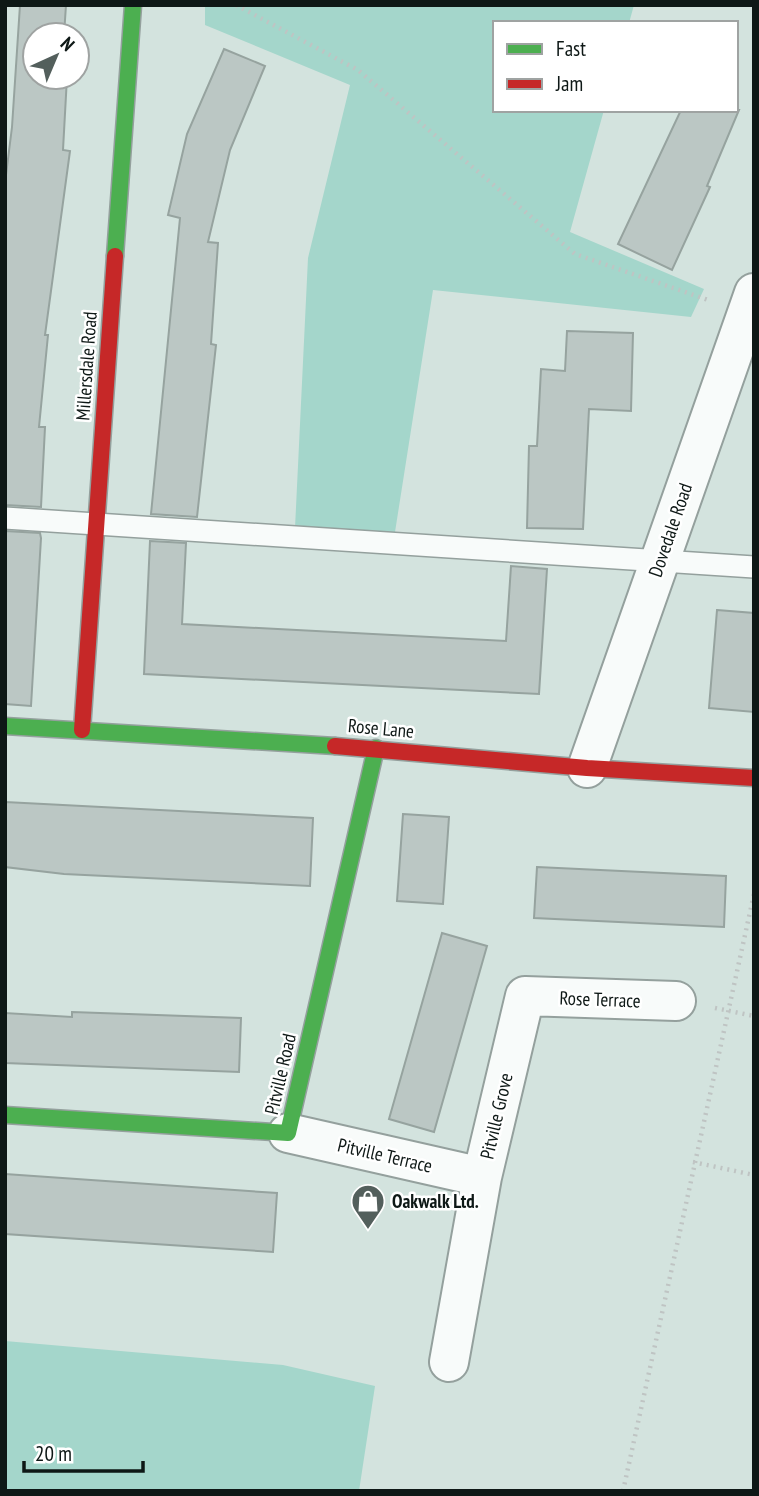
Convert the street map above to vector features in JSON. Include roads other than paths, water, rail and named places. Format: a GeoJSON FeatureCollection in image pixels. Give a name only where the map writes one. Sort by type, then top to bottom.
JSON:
{"type":"FeatureCollection","features":[{"type":"Feature","properties":{"kind":"street","name":"Millersdale Road"},"geometry":{"type":"LineString","coordinates":[[82,730],[133,5]]}},
{"type":"Feature","properties":{"kind":"street","name":"Dovedale Road"},"geometry":{"type":"LineString","coordinates":[[587,768],[749,303]]}},
{"type":"Feature","properties":{"kind":"street","name":"Rose Lane"},"geometry":{"type":"LineString","coordinates":[[5,726],[376,748],[587,768],[754,778]]}},
{"type":"Feature","properties":{"kind":"street","name":"Pitville Road"},"geometry":{"type":"LineString","coordinates":[[5,1115],[288,1133],[376,748]]}},
{"type":"Feature","properties":{"kind":"street","name":"Rose Terrace"},"geometry":{"type":"LineString","coordinates":[[525,996],[676,1001]]}},
{"type":"Feature","properties":{"kind":"street","name":"Pitville Grove"},"geometry":{"type":"LineString","coordinates":[[449,1362],[482,1177],[525,996]]}},
{"type":"Feature","properties":{"kind":"street","name":"Pitville Terrace"},"geometry":{"type":"LineString","coordinates":[[288,1133],[482,1177]]}},
{"type":"Feature","properties":{"kind":"lane"},"geometry":{"type":"LineString","coordinates":[[5,518],[754,567]]}},
{"type":"Feature","properties":{"kind":"place","name":"Oakwalk Ltd."},"geometry":{"type":"Point","coordinates":[368,1231]}}]}
